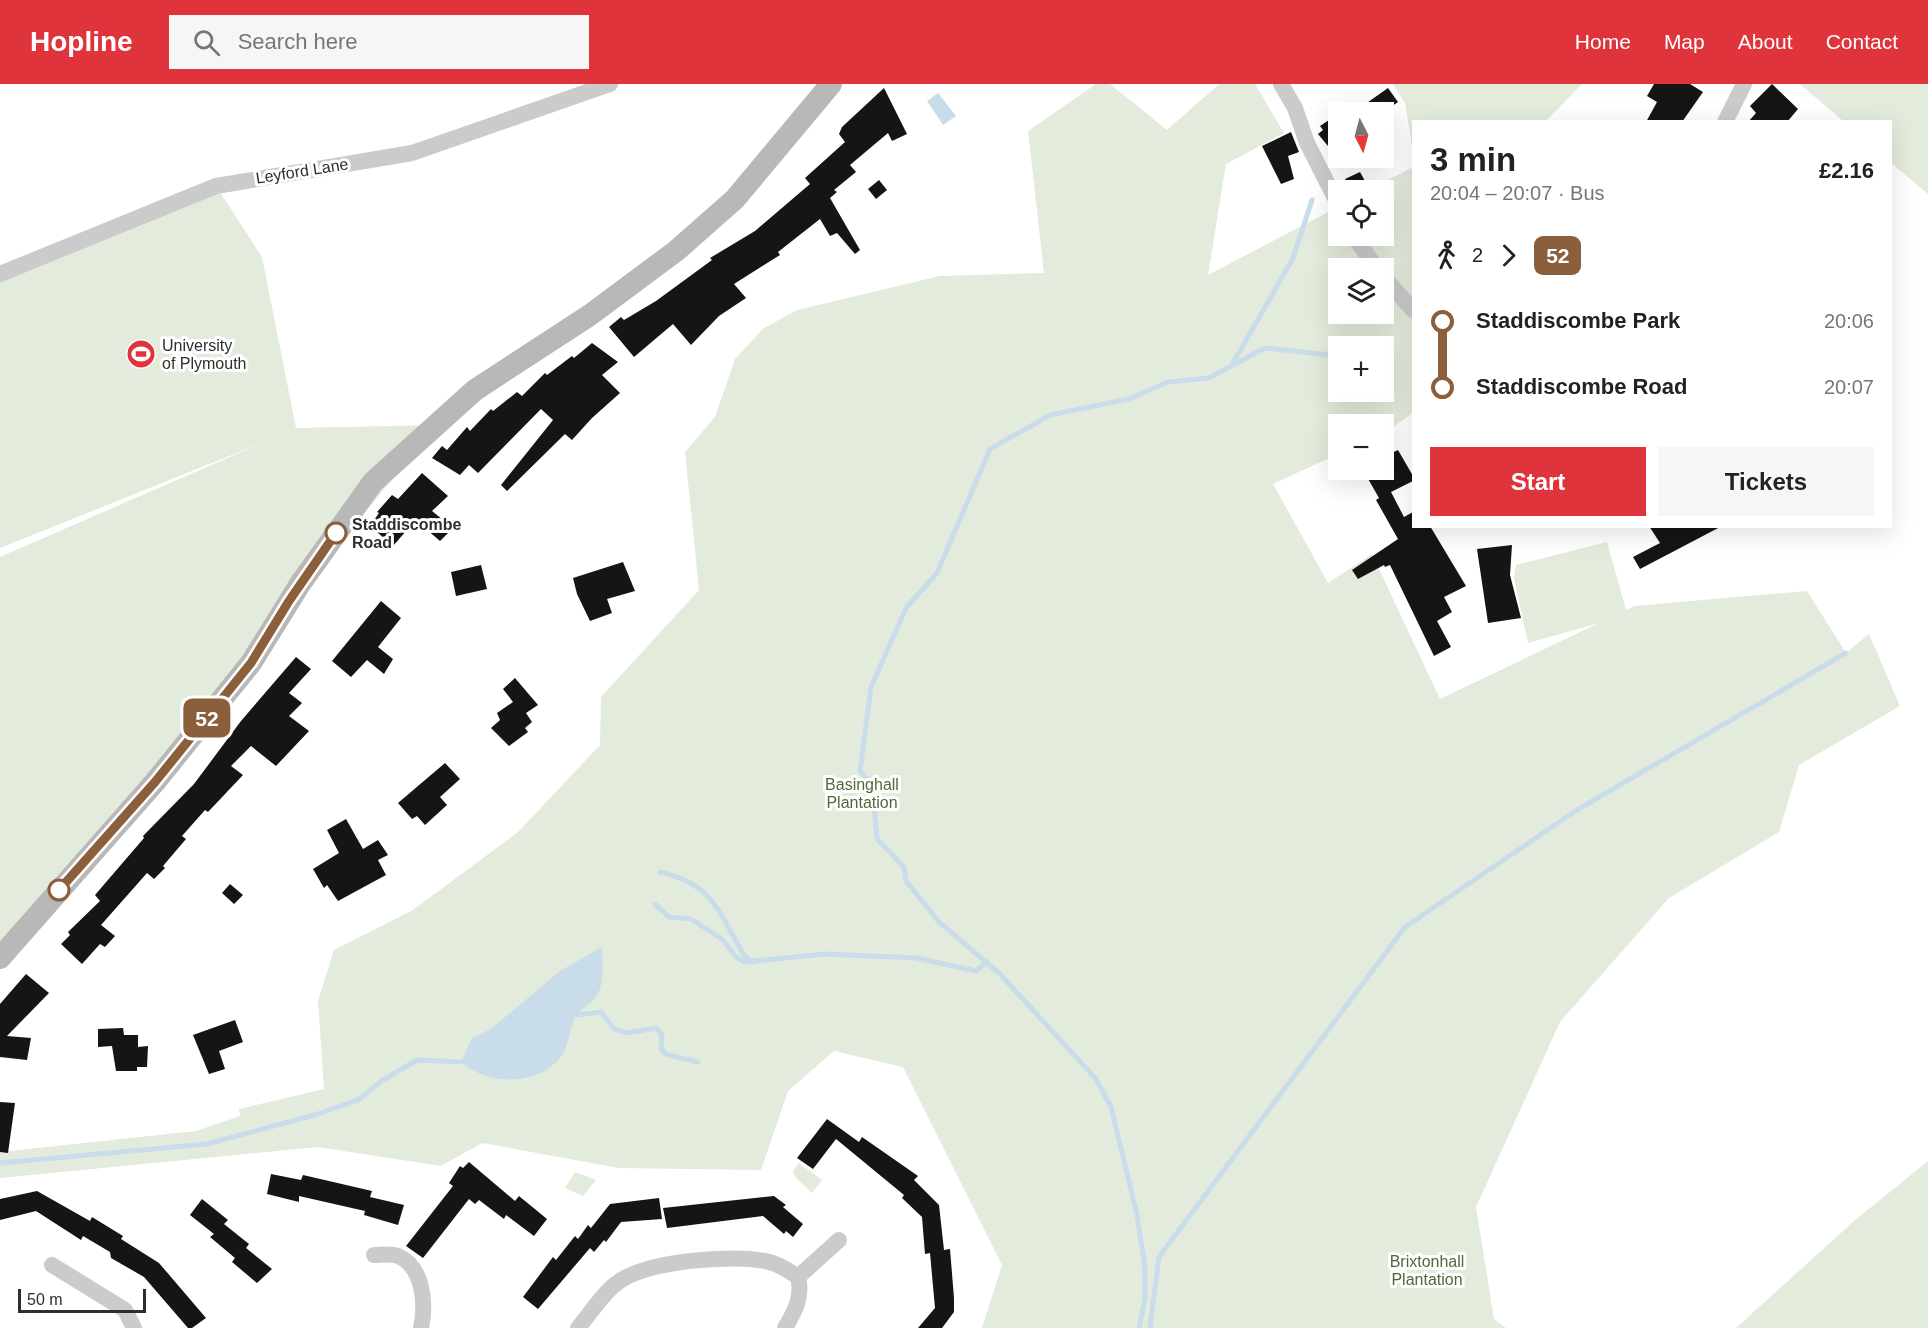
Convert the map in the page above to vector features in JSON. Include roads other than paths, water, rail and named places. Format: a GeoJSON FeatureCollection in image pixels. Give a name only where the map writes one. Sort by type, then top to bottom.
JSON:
{"type":"FeatureCollection","features":[{"type":"Feature","properties":{"kind":"street","name":"Leyford Lane"},"geometry":{"type":"LineString","coordinates":[[0,274],[216,186],[412,153],[610,84]]}},
{"type":"Feature","properties":{"kind":"street"},"geometry":{"type":"LineString","coordinates":[[0,958],[155,782],[251,663],[300,584],[373,482],[474,390],[590,315],[676,251],[735,199],[831,84]]}},
{"type":"Feature","properties":{"kind":"street"},"geometry":{"type":"LineString","coordinates":[[1281,84],[1295,108],[1307,143],[1328,184]]}},
{"type":"Feature","properties":{"kind":"street"},"geometry":{"type":"LineString","coordinates":[[1726,120],[1744,84]]}},
{"type":"Feature","properties":{"kind":"street"},"geometry":{"type":"LineString","coordinates":[[1394,288],[1412,309]]}},
{"type":"Feature","properties":{"kind":"street"},"geometry":{"type":"LineString","coordinates":[[798,1277],[839,1240]]}},
{"type":"Feature","properties":{"kind":"street"},"geometry":{"type":"LineString","coordinates":[[374,1255],[395,1254],[405,1259],[417,1278],[424,1297],[421,1328]]}},
{"type":"Feature","properties":{"kind":"street"},"geometry":{"type":"LineString","coordinates":[[578,1328],[617,1283],[656,1266],[726,1258],[766,1261],[798,1277],[801,1287],[799,1300],[785,1328]]}},
{"type":"Feature","properties":{"kind":"street"},"geometry":{"type":"LineString","coordinates":[[52,1266],[125,1310],[134,1328]]}},
{"type":"Feature","properties":{"kind":"water"},"geometry":{"type":"Polygon","coordinates":[[[938,93],[956,116],[943,125],[927,101],[938,93]]]}},
{"type":"Feature","properties":{"kind":"water"},"geometry":{"type":"Polygon","coordinates":[[[602,947],[599,992],[576,1016],[565,1050],[552,1065],[541,1073],[513,1080],[485,1076],[461,1062],[472,1038],[491,1029],[560,971],[602,947]]]}},
{"type":"Feature","properties":{"kind":"waterway"},"geometry":{"type":"LineString","coordinates":[[1232,365],[1293,258],[1312,200]]}},
{"type":"Feature","properties":{"kind":"waterway"},"geometry":{"type":"LineString","coordinates":[[1139,1328],[1145,1299],[1145,1268],[1137,1215],[1111,1107],[1096,1079],[1000,974],[939,922],[906,881],[904,867],[877,839],[872,785],[860,771],[871,687],[906,608],[937,573],[990,449],[1050,415],[1129,399],[1168,382],[1209,378],[1265,348],[1328,355]]}},
{"type":"Feature","properties":{"kind":"waterway"},"geometry":{"type":"LineString","coordinates":[[1150,1327],[1159,1257],[1405,927],[1577,810],[1846,653]]}},
{"type":"Feature","properties":{"kind":"waterway"},"geometry":{"type":"LineString","coordinates":[[660,872],[678,877],[703,892],[720,913],[744,955],[752,962]]}},
{"type":"Feature","properties":{"kind":"waterway"},"geometry":{"type":"LineString","coordinates":[[655,904],[669,917],[691,919],[722,939],[736,957],[745,962],[826,954],[916,958],[976,971],[987,962]]}},
{"type":"Feature","properties":{"kind":"waterway"},"geometry":{"type":"LineString","coordinates":[[577,1015],[601,1012],[614,1029],[626,1033],[656,1028],[662,1034],[661,1048],[665,1054],[698,1062]]}},
{"type":"Feature","properties":{"kind":"waterway"},"geometry":{"type":"LineString","coordinates":[[0,1163],[207,1144],[318,1114],[358,1100],[383,1080],[417,1060],[461,1062]]}},
{"type":"Feature","properties":{"kind":"place","name":"University of Plymouth"},"geometry":{"type":"Point","coordinates":[141,354]}},
{"type":"Feature","properties":{"kind":"place","name":"Staddiscombe Road"},"geometry":{"type":"Point","coordinates":[336,533]}},
{"type":"Feature","properties":{"kind":"park label","name":"Basinghall Plantation"},"geometry":{"type":"Point","coordinates":[862,793]}},
{"type":"Feature","properties":{"kind":"park label","name":"Brixtonhall Plantation"},"geometry":{"type":"Point","coordinates":[1427,1270]}}]}
